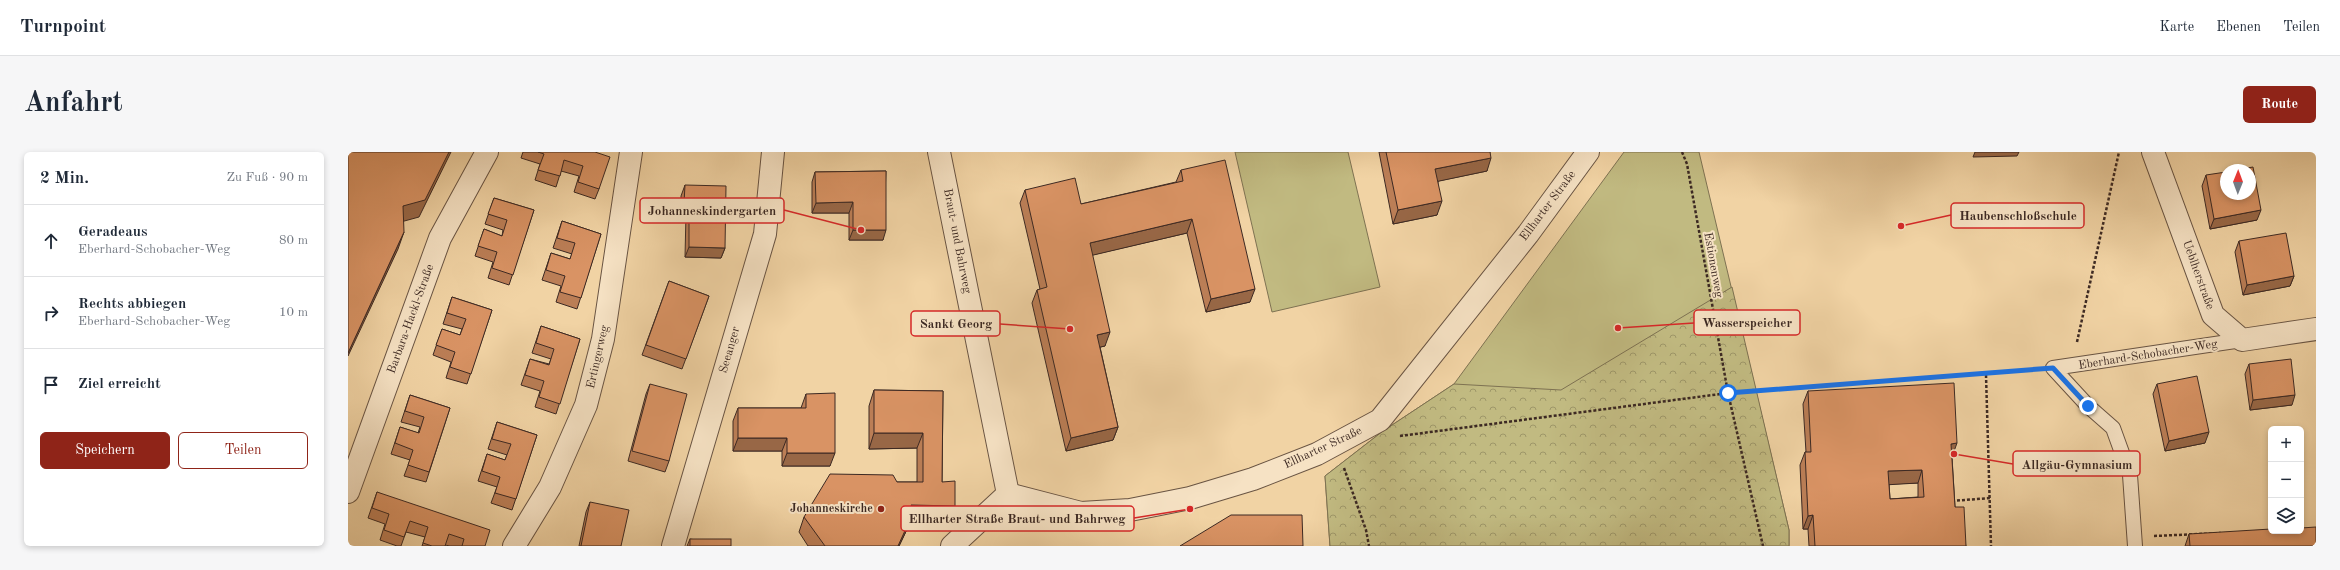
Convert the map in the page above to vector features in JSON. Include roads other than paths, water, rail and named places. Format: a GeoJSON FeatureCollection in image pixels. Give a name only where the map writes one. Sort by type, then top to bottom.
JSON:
{"type":"FeatureCollection","features":[{"type":"Feature","properties":{"kind":"street","name":"Barbara-Hackl-Straße"},"geometry":{"type":"LineString","coordinates":[[348,492],[440,238],[487,152]]}},
{"type":"Feature","properties":{"kind":"street","name":"Ertingerweg"},"geometry":{"type":"LineString","coordinates":[[514,546],[550,487],[586,405],[603,339],[631,152]]}},
{"type":"Feature","properties":{"kind":"street","name":"Seeanger"},"geometry":{"type":"LineString","coordinates":[[673,546],[764,234],[773,152]]}},
{"type":"Feature","properties":{"kind":"street","name":"Braut- und Bahrweg"},"geometry":{"type":"LineString","coordinates":[[939,152],[1008,494]]}},
{"type":"Feature","properties":{"kind":"street","name":"Ellharter Straße"},"geometry":{"type":"LineString","coordinates":[[1008,494],[1081,513],[1130,510],[1190,498],[1252,479],[1336,445],[1380,420],[1528,234],[1588,152]]}},
{"type":"Feature","properties":{"kind":"street","name":"Ueblherstraße"},"geometry":{"type":"LineString","coordinates":[[2153,152],[2213,315],[2242,340]]}},
{"type":"Feature","properties":{"kind":"street"},"geometry":{"type":"LineString","coordinates":[[2242,340],[2316,329]]}},
{"type":"Feature","properties":{"kind":"street"},"geometry":{"type":"LineString","coordinates":[[952,546],[1008,494]]}},
{"type":"Feature","properties":{"kind":"lane","name":"Eberhard-Schobacher-Weg"},"geometry":{"type":"LineString","coordinates":[[2135,542],[2130,475],[2113,428],[2088,406],[2053,368],[2242,340]]}},
{"type":"Feature","properties":{"kind":"place","name":"Haubenschloßschule"},"geometry":{"type":"Point","coordinates":[1901,226]}},
{"type":"Feature","properties":{"kind":"place","name":"Johanneskindergarten"},"geometry":{"type":"Point","coordinates":[861,230]}},
{"type":"Feature","properties":{"kind":"place","name":"Wasserspeicher"},"geometry":{"type":"Point","coordinates":[1618,328]}},
{"type":"Feature","properties":{"kind":"place","name":"Sankt Georg"},"geometry":{"type":"Point","coordinates":[1070,329]}},
{"type":"Feature","properties":{"kind":"place","name":"Allgäu-Gymnasium"},"geometry":{"type":"Point","coordinates":[1954,454]}},
{"type":"Feature","properties":{"kind":"place","name":"Johanneskirche"},"geometry":{"type":"Point","coordinates":[881,509]}},
{"type":"Feature","properties":{"kind":"place","name":"Ellharter Straße Braut- und Bahrweg"},"geometry":{"type":"Point","coordinates":[1190,509]}}]}
